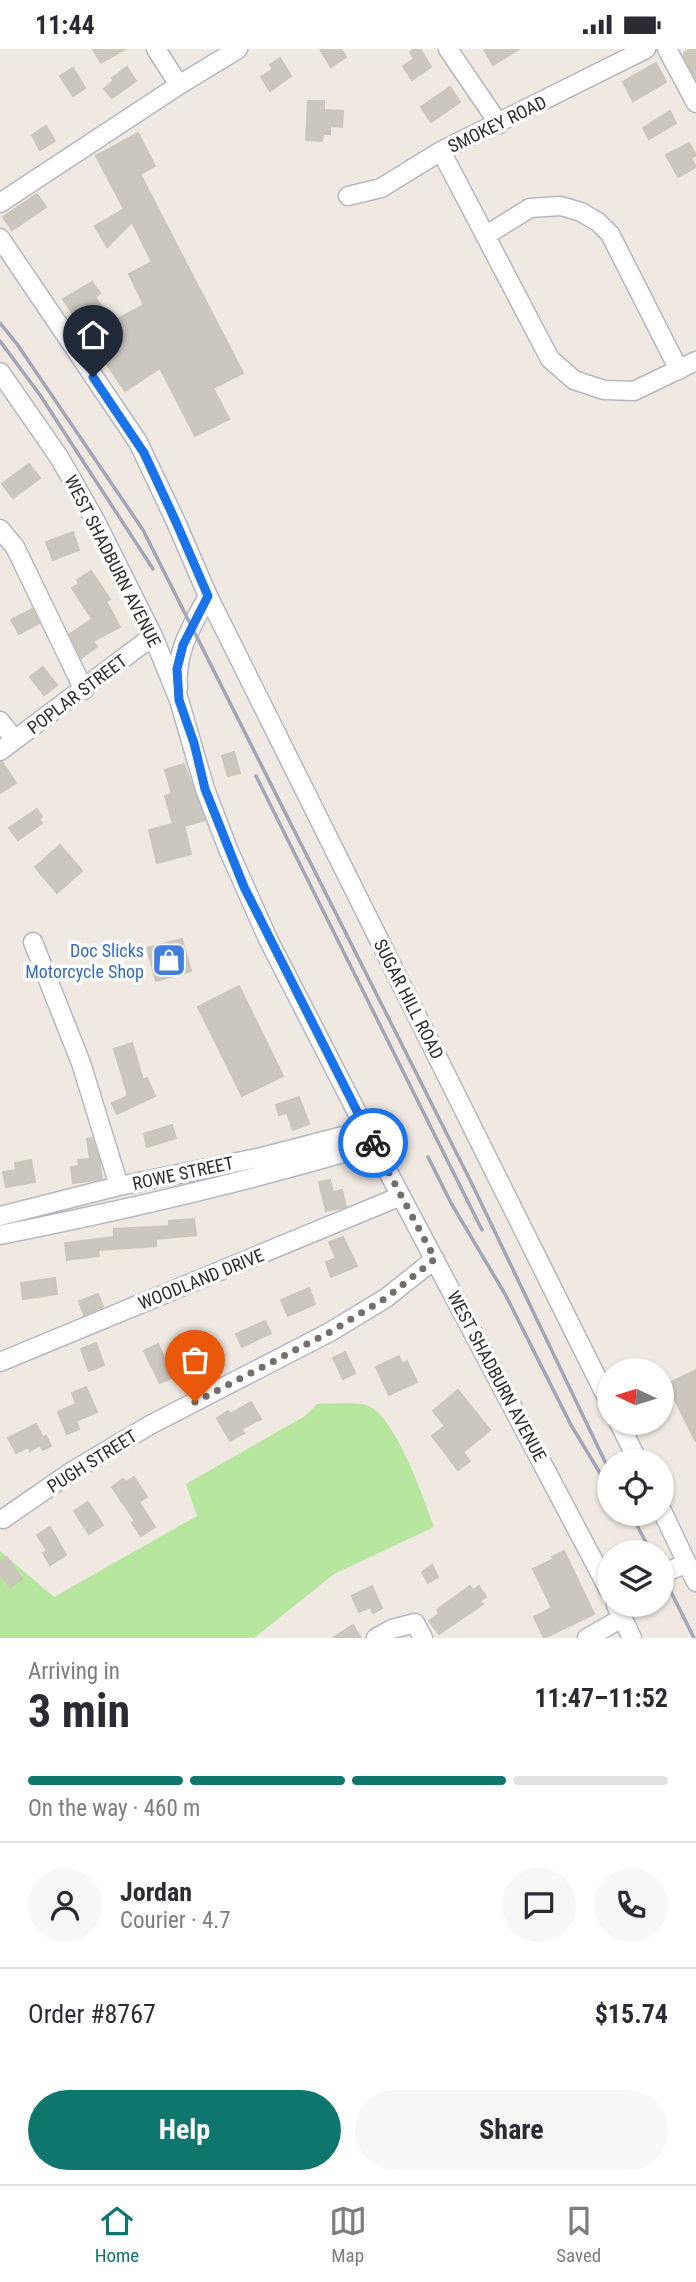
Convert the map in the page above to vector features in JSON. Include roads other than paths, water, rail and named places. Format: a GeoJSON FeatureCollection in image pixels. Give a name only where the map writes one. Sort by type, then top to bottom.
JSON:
{"type":"FeatureCollection","features":[{"type":"Feature","properties":{"kind":"street"},"geometry":{"type":"LineString","coordinates":[[156,49],[179,85]]}},
{"type":"Feature","properties":{"kind":"street"},"geometry":{"type":"LineString","coordinates":[[0,203],[238,49]]}},
{"type":"Feature","properties":{"kind":"street"},"geometry":{"type":"LineString","coordinates":[[449,49],[499,124]]}},
{"type":"Feature","properties":{"kind":"street","name":"SMOKEY ROAD"},"geometry":{"type":"LineString","coordinates":[[348,196],[381,188],[441,151],[646,49]]}},
{"type":"Feature","properties":{"kind":"street"},"geometry":{"type":"LineString","coordinates":[[667,49],[696,103]]}},
{"type":"Feature","properties":{"kind":"street"},"geometry":{"type":"LineString","coordinates":[[441,151],[550,359],[574,380],[604,390],[634,391],[696,361]]}},
{"type":"Feature","properties":{"kind":"street"},"geometry":{"type":"LineString","coordinates":[[485,236],[530,208],[561,206],[581,212],[598,222],[610,234],[679,370]]}},
{"type":"Feature","properties":{"kind":"street","name":"SUGAR HILL ROAD"},"geometry":{"type":"LineString","coordinates":[[0,238],[138,442],[208,596],[597,1378]]}},
{"type":"Feature","properties":{"kind":"street","name":"WEST SHADBURN AVENUE"},"geometry":{"type":"LineString","coordinates":[[2,377],[59,457],[95,520],[153,636],[194,743],[205,789],[244,887],[370,1137],[597,1567]]}},
{"type":"Feature","properties":{"kind":"street"},"geometry":{"type":"LineString","coordinates":[[0,529],[15,547],[84,690]]}},
{"type":"Feature","properties":{"kind":"street"},"geometry":{"type":"LineString","coordinates":[[179,700],[177,669],[180,657],[208,596]]}},
{"type":"Feature","properties":{"kind":"street","name":"POPLAR STREET"},"geometry":{"type":"LineString","coordinates":[[0,751],[153,636]]}},
{"type":"Feature","properties":{"kind":"street"},"geometry":{"type":"LineString","coordinates":[[0,721],[15,740]]}},
{"type":"Feature","properties":{"kind":"street"},"geometry":{"type":"LineString","coordinates":[[33,942],[81,1063],[119,1186]]}},
{"type":"Feature","properties":{"kind":"street"},"geometry":{"type":"LineString","coordinates":[[0,1235],[322,1159],[370,1137]]}},
{"type":"Feature","properties":{"kind":"street","name":"ROWE STREET"},"geometry":{"type":"LineString","coordinates":[[0,1216],[119,1186],[370,1137]]}},
{"type":"Feature","properties":{"kind":"street","name":"WOODLAND DRIVE"},"geometry":{"type":"LineString","coordinates":[[0,1362],[401,1196]]}},
{"type":"Feature","properties":{"kind":"street","name":"PUGH STREET"},"geometry":{"type":"LineString","coordinates":[[4,1519],[71,1472],[150,1425],[330,1332],[386,1298],[435,1259]]}},
{"type":"Feature","properties":{"kind":"street"},"geometry":{"type":"LineString","coordinates":[[669,1526],[696,1583]]}},
{"type":"Feature","properties":{"kind":"street"},"geometry":{"type":"LineString","coordinates":[[674,1569],[687,1563]]}},
{"type":"Feature","properties":{"kind":"street"},"geometry":{"type":"LineString","coordinates":[[587,1638],[612,1617]]}},
{"type":"Feature","properties":{"kind":"street"},"geometry":{"type":"LineString","coordinates":[[622,1617],[632,1638]]}},
{"type":"Feature","properties":{"kind":"street"},"geometry":{"type":"LineString","coordinates":[[376,1638],[392,1629],[415,1623],[423,1638]]}},
{"type":"Feature","properties":{"kind":"railway"},"geometry":{"type":"LineString","coordinates":[[0,323],[143,530],[472,1184],[599,1449]]}},
{"type":"Feature","properties":{"kind":"railway"},"geometry":{"type":"LineString","coordinates":[[0,341],[40,395],[153,569]]}},
{"type":"Feature","properties":{"kind":"railway"},"geometry":{"type":"LineString","coordinates":[[256,776],[482,1230]]}},
{"type":"Feature","properties":{"kind":"railway"},"geometry":{"type":"LineString","coordinates":[[428,1157],[451,1203],[505,1294],[571,1425],[597,1468]]}},
{"type":"Feature","properties":{"kind":"railway"},"geometry":{"type":"LineString","coordinates":[[637,1526],[645,1540]]}},
{"type":"Feature","properties":{"kind":"railway"},"geometry":{"type":"LineString","coordinates":[[674,1598],[694,1638]]}},
{"type":"Feature","properties":{"kind":"place","name":"Doc Slicks Motorcycle Shop"},"geometry":{"type":"Point","coordinates":[169,960]}}]}
